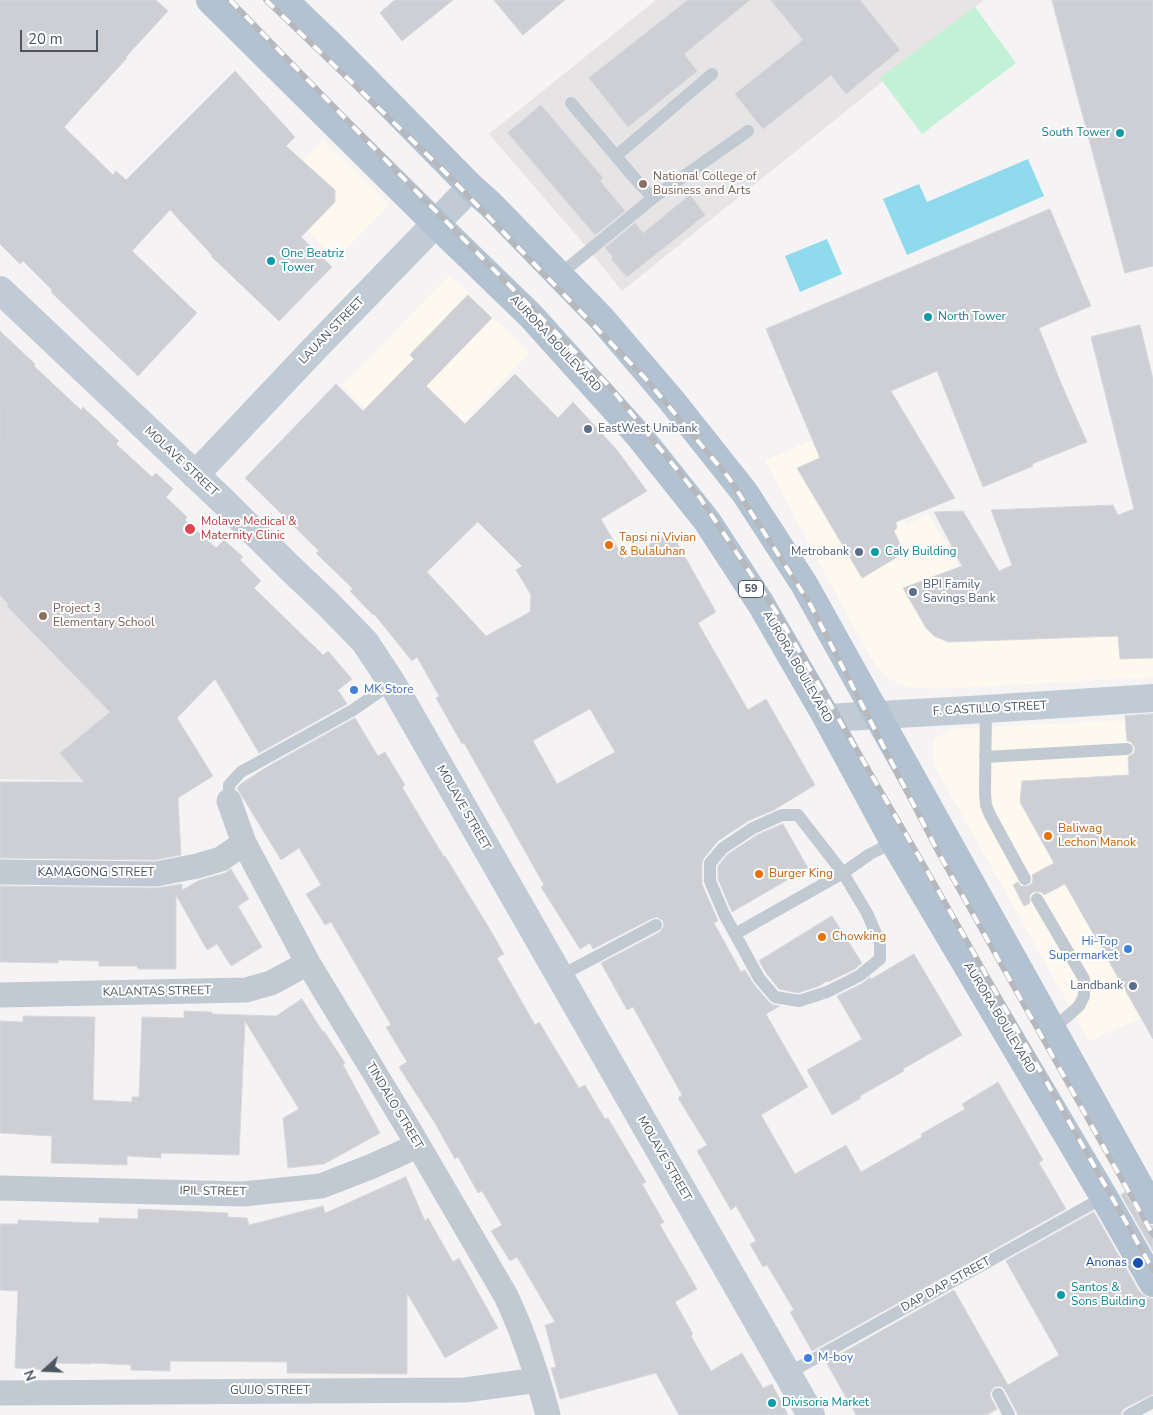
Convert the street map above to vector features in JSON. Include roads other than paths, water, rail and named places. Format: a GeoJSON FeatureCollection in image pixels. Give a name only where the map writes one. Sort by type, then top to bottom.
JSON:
{"type":"FeatureCollection","features":[{"type":"Feature","properties":{"kind":"main road","name":"AURORA BOULEVARD"},"geometry":{"type":"LineString","coordinates":[[210,0],[531,316],[640,437],[707,521],[761,604],[827,718],[894,842],[1104,1196],[1153,1283]]}},
{"type":"Feature","properties":{"kind":"main road"},"geometry":{"type":"LineString","coordinates":[[284,0],[490,204],[602,319],[672,401],[746,493],[804,584],[1153,1210]]}},
{"type":"Feature","properties":{"kind":"street","name":"LAUAN STREET"},"geometry":{"type":"LineString","coordinates":[[196,475],[276,389],[471,187]]}},
{"type":"Feature","properties":{"kind":"street","name":"MOLAVE STREET"},"geometry":{"type":"LineString","coordinates":[[0,290],[196,475],[365,642],[392,683],[811,1415]]}},
{"type":"Feature","properties":{"kind":"street","name":"F. CASTILLO STREET"},"geometry":{"type":"LineString","coordinates":[[827,718],[986,710],[1153,698]]}},
{"type":"Feature","properties":{"kind":"street","name":"TINDALO STREET"},"geometry":{"type":"LineString","coordinates":[[229,801],[244,843],[308,963],[506,1296],[519,1324],[548,1415]]}},
{"type":"Feature","properties":{"kind":"street","name":"KAMAGONG STREET"},"geometry":{"type":"LineString","coordinates":[[0,872],[156,874],[222,859],[244,843]]}},
{"type":"Feature","properties":{"kind":"street","name":"KALANTAS STREET"},"geometry":{"type":"LineString","coordinates":[[0,995],[246,990],[271,983],[308,963]]}},
{"type":"Feature","properties":{"kind":"street","name":"IPIL STREET"},"geometry":{"type":"LineString","coordinates":[[0,1188],[244,1194],[322,1186],[418,1146]]}},
{"type":"Feature","properties":{"kind":"street","name":"GUIJO STREET"},"geometry":{"type":"LineString","coordinates":[[0,1393],[465,1390],[538,1380]]}},
{"type":"Feature","properties":{"kind":"lane"},"geometry":{"type":"LineString","coordinates":[[616,156],[712,74]]}},
{"type":"Feature","properties":{"kind":"lane"},"geometry":{"type":"LineString","coordinates":[[571,103],[653,198]]}},
{"type":"Feature","properties":{"kind":"lane"},"geometry":{"type":"LineString","coordinates":[[559,275],[653,198],[748,131]]}},
{"type":"Feature","properties":{"kind":"lane"},"geometry":{"type":"LineString","coordinates":[[229,801],[229,785],[242,772],[353,710],[392,683]]}},
{"type":"Feature","properties":{"kind":"lane"},"geometry":{"type":"LineString","coordinates":[[986,710],[986,805],[1025,879]]}},
{"type":"Feature","properties":{"kind":"lane"},"geometry":{"type":"LineString","coordinates":[[985,757],[1127,749]]}},
{"type":"Feature","properties":{"kind":"lane"},"geometry":{"type":"LineString","coordinates":[[782,815],[798,815],[843,873],[867,913],[880,943],[880,959],[858,976],[827,992],[799,1001],[775,997],[759,978],[735,934],[724,914],[710,880],[710,863],[723,848],[753,828],[782,815]]}},
{"type":"Feature","properties":{"kind":"lane"},"geometry":{"type":"LineString","coordinates":[[735,934],[843,873],[870,854],[894,842]]}},
{"type":"Feature","properties":{"kind":"lane"},"geometry":{"type":"LineString","coordinates":[[1037,899],[1084,979],[1084,996],[1079,1006],[1053,1029]]}},
{"type":"Feature","properties":{"kind":"lane"},"geometry":{"type":"LineString","coordinates":[[560,976],[656,925]]}},
{"type":"Feature","properties":{"kind":"lane","name":"DAP DAP STREET"},"geometry":{"type":"LineString","coordinates":[[787,1374],[1104,1196]]}},
{"type":"Feature","properties":{"kind":"lane"},"geometry":{"type":"LineString","coordinates":[[998,1394],[1009,1415]]}},
{"type":"Feature","properties":{"kind":"lane"},"geometry":{"type":"LineString","coordinates":[[1129,1415],[1153,1402]]}},
{"type":"Feature","properties":{"kind":"water"},"geometry":{"type":"Polygon","coordinates":[[[1028,159],[1044,196],[907,255],[883,199],[919,184],[927,202],[1028,159]]]}},
{"type":"Feature","properties":{"kind":"water"},"geometry":{"type":"Polygon","coordinates":[[[827,239],[842,274],[800,292],[785,256],[827,239]]]}},
{"type":"Feature","properties":{"kind":"railway"},"geometry":{"type":"LineString","coordinates":[[230,0],[610,387],[700,498],[777,613],[921,860],[1153,1270]]}},
{"type":"Feature","properties":{"kind":"railway"},"geometry":{"type":"LineString","coordinates":[[266,0],[440,167],[645,378],[729,478],[810,604],[937,850],[1153,1235]]}},
{"type":"Feature","properties":{"kind":"place","name":"South Tower"},"geometry":{"type":"Point","coordinates":[1120,133]}},
{"type":"Feature","properties":{"kind":"place","name":"National College of Business and Arts"},"geometry":{"type":"Point","coordinates":[643,184]}},
{"type":"Feature","properties":{"kind":"place","name":"One Beatriz Tower"},"geometry":{"type":"Point","coordinates":[271,261]}},
{"type":"Feature","properties":{"kind":"place","name":"North Tower"},"geometry":{"type":"Point","coordinates":[928,317]}},
{"type":"Feature","properties":{"kind":"place","name":"EastWest Unibank"},"geometry":{"type":"Point","coordinates":[588,429]}},
{"type":"Feature","properties":{"kind":"place","name":"Molave Medical & Maternity Clinic"},"geometry":{"type":"Point","coordinates":[190,529]}},
{"type":"Feature","properties":{"kind":"place","name":"Tapsi ni Vivian & Bulaluhan"},"geometry":{"type":"Point","coordinates":[609,545]}},
{"type":"Feature","properties":{"kind":"place","name":"Metrobank"},"geometry":{"type":"Point","coordinates":[859,552]}},
{"type":"Feature","properties":{"kind":"place","name":"Caly Building"},"geometry":{"type":"Point","coordinates":[875,552]}},
{"type":"Feature","properties":{"kind":"place","name":"BPI Family Savings Bank"},"geometry":{"type":"Point","coordinates":[913,592]}},
{"type":"Feature","properties":{"kind":"place","name":"Project 3 Elementary School"},"geometry":{"type":"Point","coordinates":[43,616]}},
{"type":"Feature","properties":{"kind":"place","name":"MK Store"},"geometry":{"type":"Point","coordinates":[354,690]}},
{"type":"Feature","properties":{"kind":"place","name":"Baliwag Lechon Manok"},"geometry":{"type":"Point","coordinates":[1048,836]}},
{"type":"Feature","properties":{"kind":"place","name":"Burger King"},"geometry":{"type":"Point","coordinates":[759,874]}},
{"type":"Feature","properties":{"kind":"place","name":"Chowking"},"geometry":{"type":"Point","coordinates":[822,937]}},
{"type":"Feature","properties":{"kind":"place","name":"Hi-Top Supermarket"},"geometry":{"type":"Point","coordinates":[1128,949]}},
{"type":"Feature","properties":{"kind":"place","name":"Landbank"},"geometry":{"type":"Point","coordinates":[1133,986]}},
{"type":"Feature","properties":{"kind":"place","name":"Anonas"},"geometry":{"type":"Point","coordinates":[1138,1263]}},
{"type":"Feature","properties":{"kind":"place","name":"Santos & Sons Building"},"geometry":{"type":"Point","coordinates":[1061,1295]}},
{"type":"Feature","properties":{"kind":"place","name":"M-boy"},"geometry":{"type":"Point","coordinates":[808,1358]}},
{"type":"Feature","properties":{"kind":"place","name":"Divisoria Market"},"geometry":{"type":"Point","coordinates":[772,1403]}}]}
